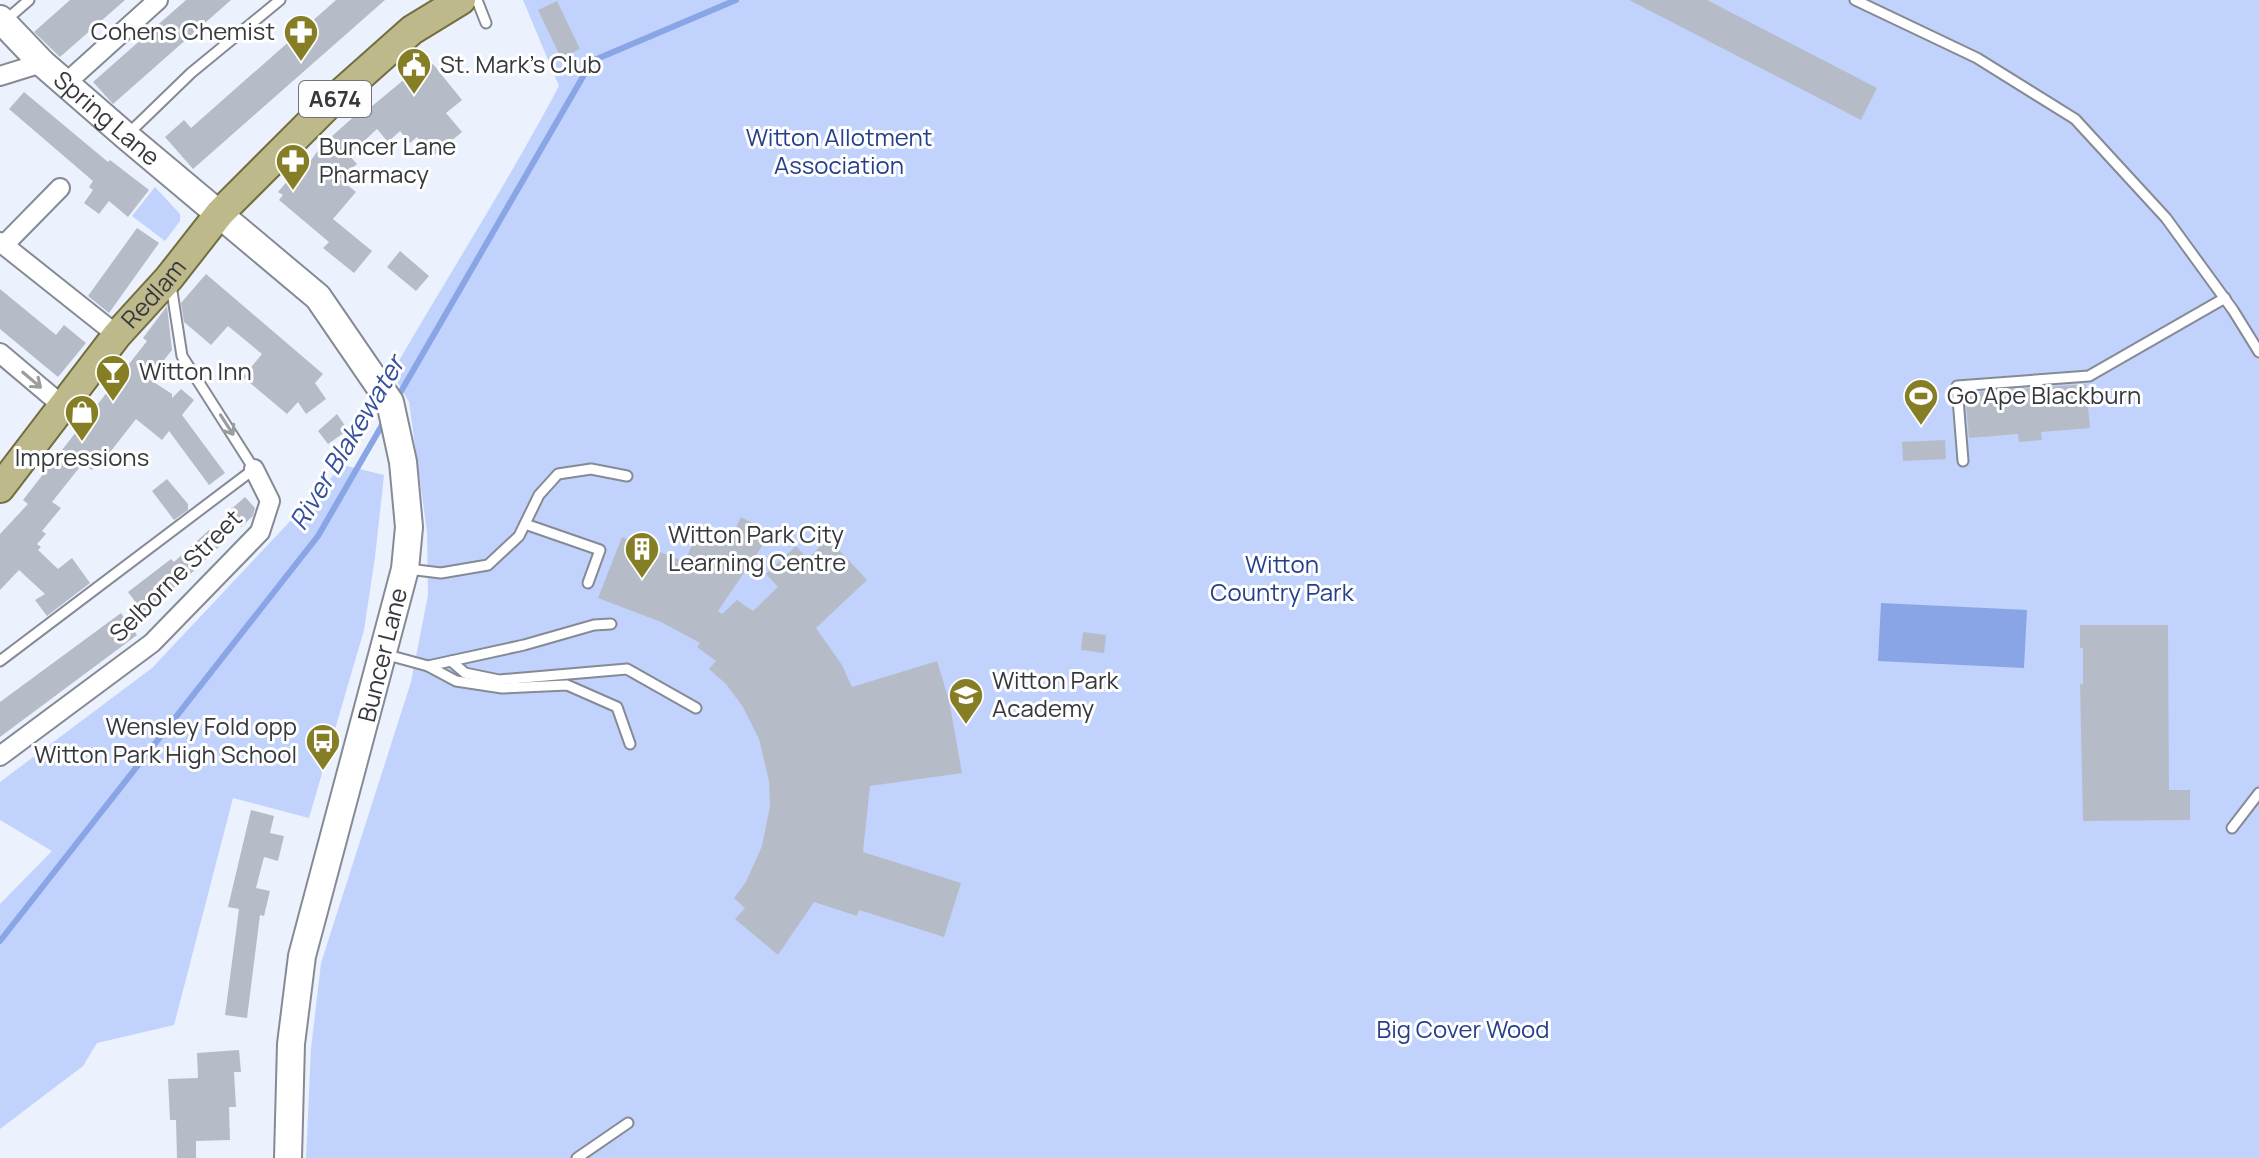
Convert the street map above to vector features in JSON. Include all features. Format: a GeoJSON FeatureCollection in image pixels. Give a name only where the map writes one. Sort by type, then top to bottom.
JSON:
{"type":"FeatureCollection","features":[{"type":"Feature","properties":{"kind":"main road","name":"A674"},"geometry":{"type":"LineString","coordinates":[[220,213],[331,102],[416,34],[430,7],[461,0]]}},
{"type":"Feature","properties":{"kind":"main road","name":"Spring Lane"},"geometry":{"type":"LineString","coordinates":[[2,20],[42,63],[220,213]]}},
{"type":"Feature","properties":{"kind":"main road","name":"Redlam"},"geometry":{"type":"LineString","coordinates":[[0,488],[117,335],[169,278],[220,213]]}},
{"type":"Feature","properties":{"kind":"main road","name":"Buncer Lane"},"geometry":{"type":"LineString","coordinates":[[220,213],[318,297],[390,402],[403,462],[409,527],[405,569],[384,654],[302,956],[291,1044],[288,1158]]}},
{"type":"Feature","properties":{"kind":"street"},"geometry":{"type":"LineString","coordinates":[[66,83],[158,0]]}},
{"type":"Feature","properties":{"kind":"street"},"geometry":{"type":"LineString","coordinates":[[0,76],[42,63]]}},
{"type":"Feature","properties":{"kind":"street"},"geometry":{"type":"LineString","coordinates":[[60,188],[2,244],[117,335]]}},
{"type":"Feature","properties":{"kind":"street"},"geometry":{"type":"LineString","coordinates":[[0,353],[64,407]]}},
{"type":"Feature","properties":{"kind":"street","name":"Selborne Street"},"geometry":{"type":"LineString","coordinates":[[0,756],[152,643],[260,532],[270,501],[254,469]]}},
{"type":"Feature","properties":{"kind":"lane"},"geometry":{"type":"LineString","coordinates":[[2,20],[29,0]]}},
{"type":"Feature","properties":{"kind":"lane"},"geometry":{"type":"LineString","coordinates":[[126,136],[191,73],[280,0]]}},
{"type":"Feature","properties":{"kind":"lane"},"geometry":{"type":"LineString","coordinates":[[477,0],[486,23]]}},
{"type":"Feature","properties":{"kind":"lane"},"geometry":{"type":"LineString","coordinates":[[1855,0],[1977,58],[2075,119],[2166,218],[2225,298],[2259,352]]}},
{"type":"Feature","properties":{"kind":"lane"},"geometry":{"type":"LineString","coordinates":[[0,661],[254,469],[182,356],[169,278]]}},
{"type":"Feature","properties":{"kind":"lane"},"geometry":{"type":"LineString","coordinates":[[1963,461],[1957,386],[2089,376],[2225,298]]}},
{"type":"Feature","properties":{"kind":"lane"},"geometry":{"type":"LineString","coordinates":[[405,569],[441,573],[488,565],[519,536],[539,495],[558,474],[591,469],[627,476]]}},
{"type":"Feature","properties":{"kind":"lane"},"geometry":{"type":"LineString","coordinates":[[525,524],[600,550],[588,583]]}},
{"type":"Feature","properties":{"kind":"lane"},"geometry":{"type":"LineString","coordinates":[[428,666],[524,645],[594,625],[611,624]]}},
{"type":"Feature","properties":{"kind":"lane"},"geometry":{"type":"LineString","coordinates":[[384,654],[428,666],[456,681],[502,688],[567,685],[617,707],[630,744]]}},
{"type":"Feature","properties":{"kind":"lane"},"geometry":{"type":"LineString","coordinates":[[451,661],[465,673],[499,680],[627,669],[696,708]]}},
{"type":"Feature","properties":{"kind":"lane"},"geometry":{"type":"LineString","coordinates":[[2232,828],[2259,793]]}},
{"type":"Feature","properties":{"kind":"lane"},"geometry":{"type":"LineString","coordinates":[[577,1158],[628,1123]]}},
{"type":"Feature","properties":{"kind":"green space","name":"Witton Country Park"},"geometry":{"type":"Polygon","coordinates":[[[523,0],[2259,0],[2259,1158],[306,1158],[311,1049],[321,963],[411,682],[428,595],[427,532],[409,402],[392,373],[559,86],[523,0]]]}},
{"type":"Feature","properties":{"kind":"green space"},"geometry":{"type":"Polygon","coordinates":[[[155,187],[180,214],[180,221],[165,241],[132,216],[155,187]]]}},
{"type":"Feature","properties":{"kind":"green space"},"geometry":{"type":"Polygon","coordinates":[[[343,465],[384,475],[364,630],[309,818],[233,798],[174,1025],[97,1043],[83,1066],[0,1129],[0,904],[52,851],[0,820],[0,782],[152,668],[343,465]]]}},
{"type":"Feature","properties":{"kind":"shaded area"},"geometry":{"type":"Polygon","coordinates":[[[1881,603],[2027,610],[2024,668],[1878,661],[1881,603]]]}},
{"type":"Feature","properties":{"kind":"building"},"geometry":{"type":"Polygon","coordinates":[[[70,0],[125,0],[60,57],[34,32],[70,0]]]}},
{"type":"Feature","properties":{"kind":"building"},"geometry":{"type":"Polygon","coordinates":[[[186,0],[231,0],[113,104],[93,82],[186,0]]]}},
{"type":"Feature","properties":{"kind":"building"},"geometry":{"type":"Polygon","coordinates":[[[336,0],[385,0],[193,169],[165,137],[184,120],[191,128],[336,0]]]}},
{"type":"Feature","properties":{"kind":"building"},"geometry":{"type":"Polygon","coordinates":[[[1629,0],[1707,0],[1877,88],[1861,120],[1629,0]]]}},
{"type":"Feature","properties":{"kind":"building"},"geometry":{"type":"Polygon","coordinates":[[[557,1],[580,49],[561,58],[538,10],[557,1]]]}},
{"type":"Feature","properties":{"kind":"building"},"geometry":{"type":"Polygon","coordinates":[[[433,64],[462,100],[446,113],[462,132],[433,156],[417,137],[410,143],[400,131],[388,142],[377,129],[349,155],[357,164],[340,179],[356,192],[333,219],[372,251],[354,273],[323,248],[329,242],[279,200],[283,195],[278,192],[301,165],[305,169],[321,146],[368,104],[371,107],[418,68],[422,73],[433,64]]]}},
{"type":"Feature","properties":{"kind":"building"},"geometry":{"type":"Polygon","coordinates":[[[24,92],[108,162],[110,160],[149,190],[128,217],[109,201],[99,214],[84,203],[93,190],[89,187],[93,181],[9,109],[24,92]]]}},
{"type":"Feature","properties":{"kind":"building"},"geometry":{"type":"Polygon","coordinates":[[[137,228],[159,243],[109,313],[88,296],[137,228]]]}},
{"type":"Feature","properties":{"kind":"building"},"geometry":{"type":"Polygon","coordinates":[[[400,251],[429,276],[416,291],[387,267],[400,251]]]}},
{"type":"Feature","properties":{"kind":"building"},"geometry":{"type":"Polygon","coordinates":[[[206,274],[323,374],[315,383],[326,399],[306,414],[298,402],[287,414],[243,377],[262,354],[228,326],[211,345],[184,322],[181,303],[206,274]]]}},
{"type":"Feature","properties":{"kind":"building"},"geometry":{"type":"Polygon","coordinates":[[[0,289],[56,335],[64,325],[86,343],[58,377],[0,329],[0,289]]]}},
{"type":"Feature","properties":{"kind":"building"},"geometry":{"type":"Polygon","coordinates":[[[167,306],[172,350],[149,379],[172,394],[172,398],[181,389],[194,400],[182,415],[225,473],[209,485],[169,431],[162,440],[136,419],[100,465],[97,463],[92,470],[83,463],[52,502],[61,508],[42,531],[46,534],[37,544],[41,547],[38,550],[58,569],[72,558],[90,583],[47,616],[35,600],[45,594],[19,570],[0,590],[0,534],[28,504],[23,500],[147,341],[143,338],[167,306]]]}},
{"type":"Feature","properties":{"kind":"building"},"geometry":{"type":"Polygon","coordinates":[[[2086,384],[2090,428],[2041,432],[2042,440],[2019,442],[2018,434],[1969,438],[1965,393],[2086,384]]]}},
{"type":"Feature","properties":{"kind":"building"},"geometry":{"type":"Polygon","coordinates":[[[337,414],[348,430],[328,444],[318,431],[337,414]]]}},
{"type":"Feature","properties":{"kind":"building"},"geometry":{"type":"Polygon","coordinates":[[[1945,440],[1946,459],[1903,461],[1902,442],[1945,440]]]}},
{"type":"Feature","properties":{"kind":"building"},"geometry":{"type":"Polygon","coordinates":[[[167,479],[188,504],[188,510],[174,520],[152,491],[167,479]]]}},
{"type":"Feature","properties":{"kind":"building"},"geometry":{"type":"Polygon","coordinates":[[[245,497],[255,508],[253,516],[241,527],[229,511],[245,497]]]}},
{"type":"Feature","properties":{"kind":"building","name":"Witton Park Academy"},"geometry":{"type":"Polygon","coordinates":[[[741,517],[771,533],[718,611],[722,614],[737,600],[753,611],[778,587],[766,574],[796,546],[808,559],[828,538],[867,580],[816,628],[842,665],[852,687],[937,661],[949,700],[962,773],[870,786],[863,852],[961,883],[944,937],[859,910],[857,916],[814,902],[778,955],[735,919],[745,908],[734,898],[746,882],[762,846],[770,806],[769,781],[759,739],[743,707],[726,684],[709,669],[716,661],[697,647],[700,643],[661,622],[598,598],[622,537],[685,562],[695,537],[722,544],[732,535],[741,517]]]}},
{"type":"Feature","properties":{"kind":"building"},"geometry":{"type":"Polygon","coordinates":[[[209,530],[221,545],[143,612],[128,592],[171,559],[174,562],[209,530]]]}},
{"type":"Feature","properties":{"kind":"building"},"geometry":{"type":"Polygon","coordinates":[[[121,613],[137,635],[0,737],[0,702],[121,613]]]}},
{"type":"Feature","properties":{"kind":"building"},"geometry":{"type":"Polygon","coordinates":[[[2080,625],[2168,625],[2169,790],[2190,790],[2190,820],[2083,821],[2080,684],[2083,684],[2083,648],[2080,648],[2080,625]]]}},
{"type":"Feature","properties":{"kind":"building"},"geometry":{"type":"Polygon","coordinates":[[[1083,632],[1106,635],[1104,653],[1081,650],[1083,632]]]}},
{"type":"Feature","properties":{"kind":"building"},"geometry":{"type":"Polygon","coordinates":[[[251,810],[274,816],[270,833],[284,836],[278,861],[264,857],[256,888],[270,891],[264,916],[260,915],[247,1018],[225,1015],[239,909],[228,907],[251,810]]]}},
{"type":"Feature","properties":{"kind":"building"},"geometry":{"type":"Polygon","coordinates":[[[239,1050],[241,1072],[234,1072],[236,1107],[229,1107],[230,1140],[196,1141],[196,1158],[177,1158],[176,1120],[170,1120],[168,1079],[198,1078],[197,1053],[239,1050]]]}},
{"type":"Feature","properties":{"kind":"waterway","name":"River Blakewater"},"geometry":{"type":"LineString","coordinates":[[396,400],[592,61],[736,0]]}},
{"type":"Feature","properties":{"kind":"waterway","name":"River Blakewater"},"geometry":{"type":"LineString","coordinates":[[0,941],[318,536],[385,420]]}},
{"type":"Feature","properties":{"kind":"place","name":"Cohens Chemist"},"geometry":{"type":"Point","coordinates":[301,63]}},
{"type":"Feature","properties":{"kind":"place","name":"St. Mark's Club"},"geometry":{"type":"Point","coordinates":[414,96]}},
{"type":"Feature","properties":{"kind":"place","name":"Buncer Lane Pharmacy"},"geometry":{"type":"Point","coordinates":[293,192]}},
{"type":"Feature","properties":{"kind":"place","name":"Witton Inn"},"geometry":{"type":"Point","coordinates":[113,403]}},
{"type":"Feature","properties":{"kind":"place","name":"Go Ape Blackburn"},"geometry":{"type":"Point","coordinates":[1921,427]}},
{"type":"Feature","properties":{"kind":"place","name":"Impressions"},"geometry":{"type":"Point","coordinates":[82,443]}},
{"type":"Feature","properties":{"kind":"place","name":"Witton Park City Learning Centre"},"geometry":{"type":"Point","coordinates":[642,580]}},
{"type":"Feature","properties":{"kind":"place","name":"Witton Park Academy"},"geometry":{"type":"Point","coordinates":[966,726]}},
{"type":"Feature","properties":{"kind":"place","name":"Wensley Fold opp Witton Park High School"},"geometry":{"type":"Point","coordinates":[323,772]}},
{"type":"Feature","properties":{"kind":"park label","name":"Witton Allotment Association"},"geometry":{"type":"Point","coordinates":[839,152]}},
{"type":"Feature","properties":{"kind":"park label","name":"Big Cover Wood"},"geometry":{"type":"Point","coordinates":[1463,1030]}}]}
